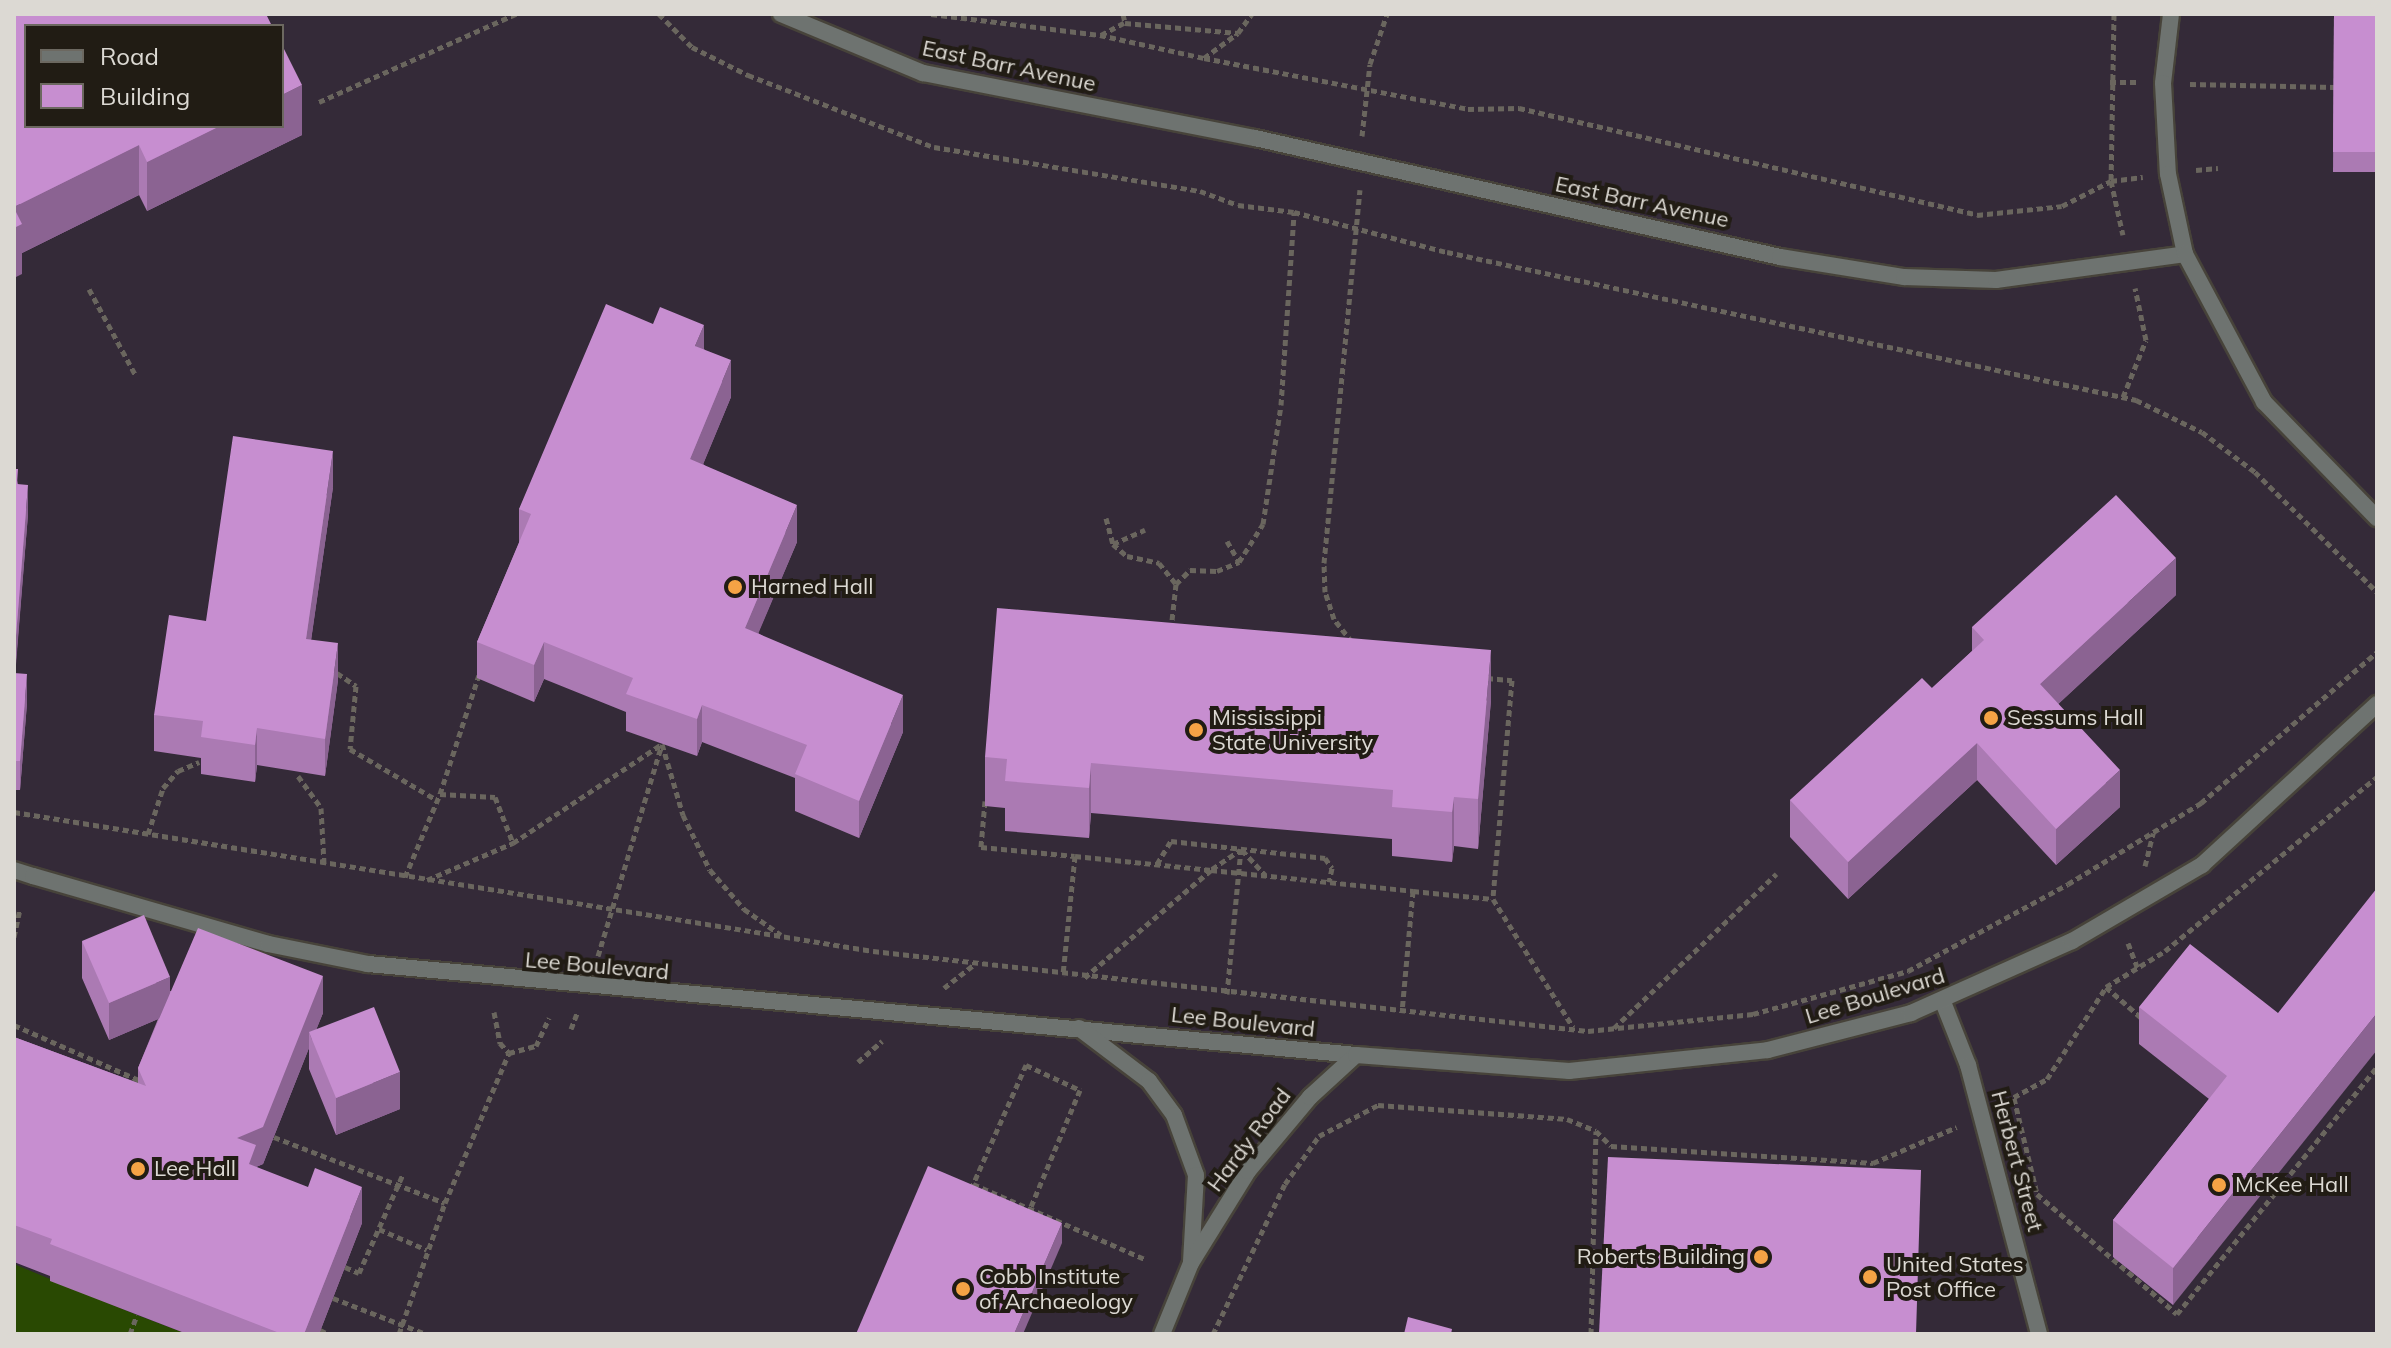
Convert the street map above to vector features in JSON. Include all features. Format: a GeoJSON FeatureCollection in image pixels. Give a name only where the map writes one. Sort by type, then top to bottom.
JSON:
{"type":"FeatureCollection","features":[{"type":"Feature","properties":{"kind":"street","name":"East Barr Avenue"},"geometry":{"type":"LineString","coordinates":[[781,14],[923,73],[1361,164],[1780,257],[1904,277],[1996,280],[2185,254]]}},
{"type":"Feature","properties":{"kind":"street"},"geometry":{"type":"LineString","coordinates":[[2171,14],[2163,83],[2168,174],[2185,254],[2264,402],[2377,518]]}},
{"type":"Feature","properties":{"kind":"street","name":"Lee Boulevard"},"geometry":{"type":"LineString","coordinates":[[14,870],[268,944],[368,964],[1356,1055],[1569,1071],[1665,1064],[1768,1050],[1943,1002],[2072,941],[2202,865],[2377,704]]}},
{"type":"Feature","properties":{"kind":"street","name":"Herbert Street"},"geometry":{"type":"LineString","coordinates":[[1943,1002],[1982,1114],[2039,1334]]}},
{"type":"Feature","properties":{"kind":"street","name":"Hardy Road"},"geometry":{"type":"LineString","coordinates":[[1079,1028],[1149,1081],[1174,1115],[1196,1175],[1191,1263]]}},
{"type":"Feature","properties":{"kind":"street","name":"Hardy Road"},"geometry":{"type":"LineString","coordinates":[[1162,1334],[1191,1263],[1248,1171],[1310,1097],[1356,1055]]}},
{"type":"Feature","properties":{"kind":"path"},"geometry":{"type":"LineString","coordinates":[[319,102],[516,14]]}},
{"type":"Feature","properties":{"kind":"path"},"geometry":{"type":"LineString","coordinates":[[659,14],[692,47],[748,75],[934,147],[1165,184],[1238,205],[1294,212],[1358,229],[2123,397],[2202,432],[2255,472],[2377,592]]}},
{"type":"Feature","properties":{"kind":"path"},"geometry":{"type":"LineString","coordinates":[[931,14],[1100,35],[1204,58],[1368,86],[1468,109],[1519,108],[1977,215],[2062,206],[2111,181],[2218,168]]}},
{"type":"Feature","properties":{"kind":"path"},"geometry":{"type":"LineString","coordinates":[[1123,14],[1125,23]]}},
{"type":"Feature","properties":{"kind":"path"},"geometry":{"type":"LineString","coordinates":[[1204,58],[1238,33],[1252,14]]}},
{"type":"Feature","properties":{"kind":"path"},"geometry":{"type":"LineString","coordinates":[[1359,650],[1334,619],[1325,592],[1324,563],[1358,229],[1368,86],[1387,14]]}},
{"type":"Feature","properties":{"kind":"path"},"geometry":{"type":"LineString","coordinates":[[2114,14],[2110,82],[2111,181],[2146,340],[2123,397]]}},
{"type":"Feature","properties":{"kind":"path"},"geometry":{"type":"LineString","coordinates":[[1100,35],[1125,23],[1238,33]]}},
{"type":"Feature","properties":{"kind":"path"},"geometry":{"type":"LineString","coordinates":[[2110,82],[2334,87]]}},
{"type":"Feature","properties":{"kind":"path"},"geometry":{"type":"LineString","coordinates":[[1170,636],[1176,584],[1190,570],[1217,571],[1239,562],[1263,524],[1273,479],[1294,212]]}},
{"type":"Feature","properties":{"kind":"path"},"geometry":{"type":"LineString","coordinates":[[89,289],[136,376]]}},
{"type":"Feature","properties":{"kind":"path"},"geometry":{"type":"LineString","coordinates":[[1106,518],[1113,544],[1127,556],[1159,563],[1176,584]]}},
{"type":"Feature","properties":{"kind":"path"},"geometry":{"type":"LineString","coordinates":[[1113,544],[1145,530]]}},
{"type":"Feature","properties":{"kind":"path"},"geometry":{"type":"LineString","coordinates":[[1227,541],[1239,562]]}},
{"type":"Feature","properties":{"kind":"path"},"geometry":{"type":"LineString","coordinates":[[14,812],[615,912],[1083,978],[1402,1012],[1574,1028],[1613,1028],[1753,1014],[1908,971],[2068,884],[2201,803],[2377,652]]}},
{"type":"Feature","properties":{"kind":"path"},"geometry":{"type":"LineString","coordinates":[[405,877],[438,797],[483,664]]}},
{"type":"Feature","properties":{"kind":"path"},"geometry":{"type":"LineString","coordinates":[[337,673],[356,686],[350,749],[438,797],[495,797],[513,843]]}},
{"type":"Feature","properties":{"kind":"path"},"geometry":{"type":"LineString","coordinates":[[1481,678],[1512,680],[1493,899],[1574,1028]]}},
{"type":"Feature","properties":{"kind":"path"},"geometry":{"type":"LineString","coordinates":[[426,880],[513,843],[662,744]]}},
{"type":"Feature","properties":{"kind":"path"},"geometry":{"type":"LineString","coordinates":[[615,912],[662,744]]}},
{"type":"Feature","properties":{"kind":"path"},"geometry":{"type":"LineString","coordinates":[[662,744],[683,815],[710,870],[744,909],[788,938]]}},
{"type":"Feature","properties":{"kind":"path"},"geometry":{"type":"LineString","coordinates":[[148,834],[163,788],[178,771],[199,762]]}},
{"type":"Feature","properties":{"kind":"path"},"geometry":{"type":"LineString","coordinates":[[298,776],[321,808],[324,864]]}},
{"type":"Feature","properties":{"kind":"path"},"geometry":{"type":"LineString","coordinates":[[1213,1334],[1285,1184],[1319,1136],[1378,1105],[1567,1119],[1596,1131],[1611,1146],[1873,1163],[1982,1114],[2047,1079],[2106,987],[2165,951],[2377,777]]}},
{"type":"Feature","properties":{"kind":"path"},"geometry":{"type":"LineString","coordinates":[[986,791],[981,847],[1493,899]]}},
{"type":"Feature","properties":{"kind":"path"},"geometry":{"type":"LineString","coordinates":[[1157,864],[1171,841],[1325,858],[1332,868],[1329,882]]}},
{"type":"Feature","properties":{"kind":"path"},"geometry":{"type":"LineString","coordinates":[[1083,978],[1211,870],[1241,849]]}},
{"type":"Feature","properties":{"kind":"path"},"geometry":{"type":"LineString","coordinates":[[1227,994],[1241,849]]}},
{"type":"Feature","properties":{"kind":"path"},"geometry":{"type":"LineString","coordinates":[[1241,849],[1267,876]]}},
{"type":"Feature","properties":{"kind":"path"},"geometry":{"type":"LineString","coordinates":[[1063,975],[1075,856]]}},
{"type":"Feature","properties":{"kind":"path"},"geometry":{"type":"LineString","coordinates":[[1613,1028],[1776,874]]}},
{"type":"Feature","properties":{"kind":"path"},"geometry":{"type":"LineString","coordinates":[[1402,1012],[1413,891]]}},
{"type":"Feature","properties":{"kind":"path"},"geometry":{"type":"LineString","coordinates":[[14,937],[20,909]]}},
{"type":"Feature","properties":{"kind":"path"},"geometry":{"type":"LineString","coordinates":[[2106,987],[2123,1006],[2154,1026]]}},
{"type":"Feature","properties":{"kind":"path"},"geometry":{"type":"LineString","coordinates":[[494,1012],[500,1043],[509,1053]]}},
{"type":"Feature","properties":{"kind":"path"},"geometry":{"type":"LineString","coordinates":[[509,1053],[536,1046],[549,1018]]}},
{"type":"Feature","properties":{"kind":"path"},"geometry":{"type":"LineString","coordinates":[[14,1025],[146,1083]]}},
{"type":"Feature","properties":{"kind":"path"},"geometry":{"type":"LineString","coordinates":[[399,1334],[445,1203],[509,1053]]}},
{"type":"Feature","properties":{"kind":"path"},"geometry":{"type":"LineString","coordinates":[[966,1202],[1026,1065],[1080,1090],[1023,1226]]}},
{"type":"Feature","properties":{"kind":"path"},"geometry":{"type":"LineString","coordinates":[[2014,1098],[2037,1194],[2177,1314],[2377,1067]]}},
{"type":"Feature","properties":{"kind":"path"},"geometry":{"type":"LineString","coordinates":[[2343,1093],[2351,1100]]}},
{"type":"Feature","properties":{"kind":"path"},"geometry":{"type":"LineString","coordinates":[[1591,1334],[1596,1131]]}},
{"type":"Feature","properties":{"kind":"path"},"geometry":{"type":"LineString","coordinates":[[274,1137],[445,1203]]}},
{"type":"Feature","properties":{"kind":"path"},"geometry":{"type":"LineString","coordinates":[[345,1267],[359,1273],[403,1174]]}},
{"type":"Feature","properties":{"kind":"path"},"geometry":{"type":"LineString","coordinates":[[973,1184],[1145,1259]]}},
{"type":"Feature","properties":{"kind":"path"},"geometry":{"type":"LineString","coordinates":[[379,1229],[427,1250]]}},
{"type":"Feature","properties":{"kind":"path"},"geometry":{"type":"LineString","coordinates":[[2181,1296],[2186,1303]]}},
{"type":"Feature","properties":{"kind":"path"},"geometry":{"type":"LineString","coordinates":[[333,1298],[426,1334]]}},
{"type":"Feature","properties":{"kind":"path"},"geometry":{"type":"LineString","coordinates":[[130,1334],[137,1315]]}},
{"type":"Feature","properties":{"kind":"path"},"geometry":{"type":"LineString","coordinates":[[320,1330],[328,1334]]}},
{"type":"Feature","properties":{"kind":"shaded area","name":"Mississippi State University"},"geometry":{"type":"Polygon","coordinates":[[[14,14],[2377,14],[2377,1334],[14,1334],[14,14]]]}},
{"type":"Feature","properties":{"kind":"green space"},"geometry":{"type":"Polygon","coordinates":[[[14,1264],[137,1315],[187,1334],[14,1334],[14,1264]]]}},
{"type":"Feature","properties":{"kind":"building"},"geometry":{"type":"Polygon","coordinates":[[[14,14],[266,14],[271,24],[24,24],[24,128],[216,128],[147,162],[139,145],[14,207],[14,14]]]}},
{"type":"Feature","properties":{"kind":"building"},"geometry":{"type":"Polygon","coordinates":[[[2334,14],[2377,14],[2377,152],[2333,152],[2334,14]]]}},
{"type":"Feature","properties":{"kind":"building"},"geometry":{"type":"Polygon","coordinates":[[[284,49],[302,85],[284,94],[284,49]]]}},
{"type":"Feature","properties":{"kind":"building"},"geometry":{"type":"Polygon","coordinates":[[[14,208],[22,224],[14,228],[14,208]]]}},
{"type":"Feature","properties":{"kind":"building","name":"Harned Hall"},"geometry":{"type":"Polygon","coordinates":[[[606,304],[653,324],[660,307],[704,325],[695,346],[731,360],[690,459],[797,505],[745,628],[903,695],[859,801],[795,774],[807,745],[702,705],[697,719],[626,694],[633,678],[544,642],[534,665],[477,642],[531,514],[519,509],[606,304]]]}},
{"type":"Feature","properties":{"kind":"building"},"geometry":{"type":"Polygon","coordinates":[[[233,436],[333,451],[306,639],[338,643],[325,739],[257,728],[255,745],[201,737],[203,721],[154,715],[169,615],[206,621],[233,436]]]}},
{"type":"Feature","properties":{"kind":"building"},"geometry":{"type":"Polygon","coordinates":[[[14,469],[18,469],[17,484],[28,485],[14,661],[14,469]]]}},
{"type":"Feature","properties":{"kind":"building","name":"Sessums Hall"},"geometry":{"type":"Polygon","coordinates":[[[2116,495],[2176,558],[2040,684],[2120,770],[2056,829],[1977,743],[1848,862],[1790,800],[1922,678],[1932,688],[1984,640],[1972,627],[2116,495]]]}},
{"type":"Feature","properties":{"kind":"building"},"geometry":{"type":"Polygon","coordinates":[[[997,608],[1491,650],[1478,799],[1454,797],[1452,812],[1392,807],[1393,790],[1091,763],[1089,788],[1005,781],[1007,759],[985,757],[997,608]]]}},
{"type":"Feature","properties":{"kind":"building"},"geometry":{"type":"Polygon","coordinates":[[[14,673],[27,674],[20,761],[14,761],[14,673]]]}},
{"type":"Feature","properties":{"kind":"building","name":"McKee Hall"},"geometry":{"type":"Polygon","coordinates":[[[2377,888],[2377,1013],[2173,1268],[2113,1220],[2227,1076],[2139,1007],[2190,944],[2278,1013],[2377,888]]]}},
{"type":"Feature","properties":{"kind":"building"},"geometry":{"type":"Polygon","coordinates":[[[144,915],[170,977],[109,1003],[82,941],[144,915]]]}},
{"type":"Feature","properties":{"kind":"building","name":"Lee Hall"},"geometry":{"type":"Polygon","coordinates":[[[198,928],[323,976],[263,1127],[237,1138],[256,1145],[249,1164],[308,1187],[315,1168],[362,1187],[304,1334],[282,1334],[50,1244],[52,1239],[14,1225],[14,1037],[146,1086],[138,1068],[198,928]]]}},
{"type":"Feature","properties":{"kind":"building"},"geometry":{"type":"Polygon","coordinates":[[[374,1007],[400,1072],[336,1098],[309,1032],[374,1007]]]}},
{"type":"Feature","properties":{"kind":"building","name":"Roberts Building"},"geometry":{"type":"Polygon","coordinates":[[[1608,1157],[1921,1170],[1916,1334],[1599,1334],[1608,1157]]]}},
{"type":"Feature","properties":{"kind":"building","name":"Cobb Institute of Archaeology"},"geometry":{"type":"Polygon","coordinates":[[[928,1166],[1062,1223],[1014,1334],[856,1334],[928,1166]]]}},
{"type":"Feature","properties":{"kind":"building"},"geometry":{"type":"Polygon","coordinates":[[[1408,1317],[1452,1329],[1451,1334],[1404,1334],[1408,1317]]]}},
{"type":"Feature","properties":{"kind":"place","name":"Harned Hall"},"geometry":{"type":"Point","coordinates":[735,587]}},
{"type":"Feature","properties":{"kind":"place","name":"Sessums Hall"},"geometry":{"type":"Point","coordinates":[1991,718]}},
{"type":"Feature","properties":{"kind":"place","name":"Mississippi State University"},"geometry":{"type":"Point","coordinates":[1196,730]}},
{"type":"Feature","properties":{"kind":"place","name":"Lee Hall"},"geometry":{"type":"Point","coordinates":[138,1169]}},
{"type":"Feature","properties":{"kind":"place","name":"McKee Hall"},"geometry":{"type":"Point","coordinates":[2219,1185]}},
{"type":"Feature","properties":{"kind":"place","name":"Roberts Building"},"geometry":{"type":"Point","coordinates":[1761,1257]}},
{"type":"Feature","properties":{"kind":"place","name":"United States Post Office"},"geometry":{"type":"Point","coordinates":[1870,1277]}},
{"type":"Feature","properties":{"kind":"place","name":"Cobb Institute of Archaeology"},"geometry":{"type":"Point","coordinates":[963,1289]}}]}
